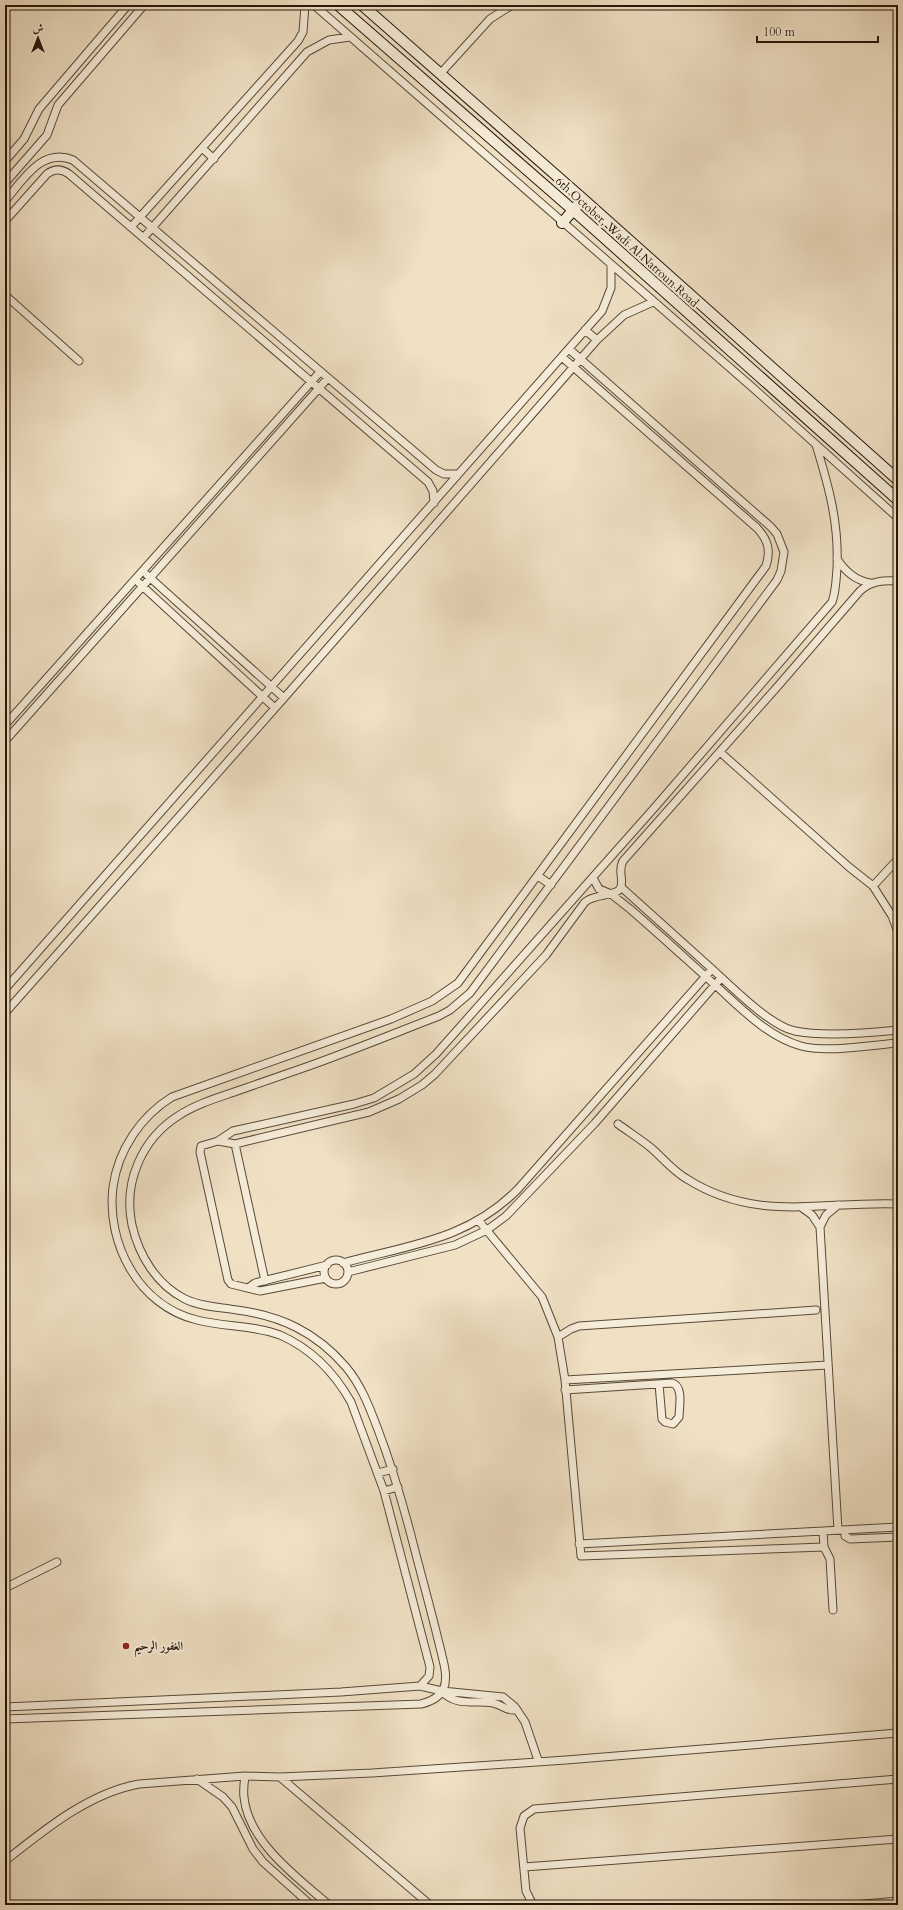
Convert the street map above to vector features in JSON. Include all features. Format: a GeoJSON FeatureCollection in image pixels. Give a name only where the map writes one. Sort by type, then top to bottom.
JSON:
{"type":"FeatureCollection","features":[{"type":"Feature","properties":{"kind":"street"},"geometry":{"type":"LineString","coordinates":[[5,161],[24,139],[39,109],[128,5]]}},
{"type":"Feature","properties":{"kind":"street"},"geometry":{"type":"LineString","coordinates":[[5,183],[47,134],[58,105],[144,5]]}},
{"type":"Feature","properties":{"kind":"street"},"geometry":{"type":"LineString","coordinates":[[132,226],[286,55],[303,32],[305,5]]}},
{"type":"Feature","properties":{"kind":"street"},"geometry":{"type":"LineString","coordinates":[[314,5],[898,518]]}},
{"type":"Feature","properties":{"kind":"street","name":"6th October, Wadi Al Natroun Road"},"geometry":{"type":"LineString","coordinates":[[338,5],[573,210],[898,500]]}},
{"type":"Feature","properties":{"kind":"street","name":"6th October, Wadi Al Natroun Road"},"geometry":{"type":"LineString","coordinates":[[362,5],[583,199],[898,480]]}},
{"type":"Feature","properties":{"kind":"street"},"geometry":{"type":"LineString","coordinates":[[440,74],[490,19],[512,5]]}},
{"type":"Feature","properties":{"kind":"street"},"geometry":{"type":"LineString","coordinates":[[144,237],[307,52],[321,43],[350,37]]}},
{"type":"Feature","properties":{"kind":"street"},"geometry":{"type":"LineString","coordinates":[[286,55],[297,64]]}},
{"type":"Feature","properties":{"kind":"street"},"geometry":{"type":"LineString","coordinates":[[202,148],[214,159]]}},
{"type":"Feature","properties":{"kind":"street"},"geometry":{"type":"LineString","coordinates":[[5,200],[38,164],[47,158],[63,157],[73,160],[436,470],[444,474],[458,474]]}},
{"type":"Feature","properties":{"kind":"street"},"geometry":{"type":"LineString","coordinates":[[5,221],[51,171],[61,170],[70,174],[428,482],[433,491],[434,503]]}},
{"type":"Feature","properties":{"kind":"street"},"geometry":{"type":"LineString","coordinates":[[562,223],[583,199]]}},
{"type":"Feature","properties":{"kind":"street"},"geometry":{"type":"LineString","coordinates":[[5,989],[569,349],[606,303],[611,288],[611,265]]}},
{"type":"Feature","properties":{"kind":"street"},"geometry":{"type":"LineString","coordinates":[[5,296],[78,361]]}},
{"type":"Feature","properties":{"kind":"street"},"geometry":{"type":"LineString","coordinates":[[5,1013],[284,698],[597,340],[624,315],[653,302]]}},
{"type":"Feature","properties":{"kind":"street"},"geometry":{"type":"LineString","coordinates":[[584,330],[597,340]]}},
{"type":"Feature","properties":{"kind":"street"},"geometry":{"type":"LineString","coordinates":[[5,1719],[421,1704],[429,1702],[442,1691],[446,1681],[445,1669],[398,1487],[393,1469],[363,1393],[348,1371],[320,1342],[298,1328],[262,1314],[198,1304],[186,1300],[158,1278],[144,1258],[136,1241],[132,1225],[130,1200],[134,1174],[144,1151],[159,1131],[177,1116],[189,1110],[352,1050],[450,1010],[470,994],[764,597],[781,571],[784,562],[782,543],[771,527],[569,349]]}},
{"type":"Feature","properties":{"kind":"street"},"geometry":{"type":"LineString","coordinates":[[420,1686],[427,1680],[430,1667],[384,1491],[351,1402],[336,1377],[314,1355],[292,1341],[265,1330],[197,1321],[183,1316],[162,1305],[145,1290],[128,1265],[114,1226],[112,1199],[115,1174],[126,1148],[139,1126],[158,1106],[172,1096],[391,1019],[432,1001],[448,991],[463,978],[636,742],[761,575],[768,559],[769,552],[765,538],[757,528],[562,357]]}},
{"type":"Feature","properties":{"kind":"street"},"geometry":{"type":"LineString","coordinates":[[5,725],[144,572],[320,372]]}},
{"type":"Feature","properties":{"kind":"street"},"geometry":{"type":"LineString","coordinates":[[5,741],[328,378]]}},
{"type":"Feature","properties":{"kind":"street"},"geometry":{"type":"LineString","coordinates":[[218,1141],[233,1131],[284,1121],[374,1098],[414,1074],[436,1054],[558,918],[808,632],[824,613],[834,596],[837,559],[832,503],[816,445]]}},
{"type":"Feature","properties":{"kind":"street"},"geometry":{"type":"LineString","coordinates":[[837,559],[854,578],[870,583]]}},
{"type":"Feature","properties":{"kind":"street"},"geometry":{"type":"LineString","coordinates":[[144,572],[284,698]]}},
{"type":"Feature","properties":{"kind":"street"},"geometry":{"type":"LineString","coordinates":[[136,580],[186,628],[275,708]]}},
{"type":"Feature","properties":{"kind":"street"},"geometry":{"type":"LineString","coordinates":[[326,1278],[260,1291],[234,1286],[228,1280],[200,1152],[201,1146],[203,1144],[218,1141],[235,1144],[378,1109],[399,1099],[422,1085],[435,1074],[546,955],[558,939],[566,924],[589,898],[617,892],[621,887],[621,864],[860,591],[870,583],[884,580],[898,581]]}},
{"type":"Feature","properties":{"kind":"street"},"geometry":{"type":"LineString","coordinates":[[824,613],[830,616],[833,622]]}},
{"type":"Feature","properties":{"kind":"street"},"geometry":{"type":"LineString","coordinates":[[808,632],[811,638],[817,641]]}},
{"type":"Feature","properties":{"kind":"street"},"geometry":{"type":"LineString","coordinates":[[779,665],[789,673]]}},
{"type":"Feature","properties":{"kind":"street"},"geometry":{"type":"LineString","coordinates":[[768,677],[778,686]]}},
{"type":"Feature","properties":{"kind":"street"},"geometry":{"type":"LineString","coordinates":[[720,752],[849,867],[873,886],[892,916],[898,932]]}},
{"type":"Feature","properties":{"kind":"street"},"geometry":{"type":"LineString","coordinates":[[656,806],[665,814]]}},
{"type":"Feature","properties":{"kind":"street"},"geometry":{"type":"LineString","coordinates":[[873,886],[898,859]]}},
{"type":"Feature","properties":{"kind":"street"},"geometry":{"type":"LineString","coordinates":[[538,876],[551,885]]}},
{"type":"Feature","properties":{"kind":"street"},"geometry":{"type":"LineString","coordinates":[[593,878],[598,889],[611,894],[630,909],[756,1022],[774,1034],[801,1046],[836,1048],[898,1043]]}},
{"type":"Feature","properties":{"kind":"street"},"geometry":{"type":"LineString","coordinates":[[621,887],[722,978],[772,1020],[795,1031],[826,1033],[898,1030]]}},
{"type":"Feature","properties":{"kind":"street"},"geometry":{"type":"LineString","coordinates":[[630,909],[637,901]]}},
{"type":"Feature","properties":{"kind":"street"},"geometry":{"type":"LineString","coordinates":[[558,918],[566,924]]}},
{"type":"Feature","properties":{"kind":"street"},"geometry":{"type":"LineString","coordinates":[[248,1288],[255,1283],[327,1266],[334,1261],[343,1263],[439,1238],[464,1229],[479,1221],[498,1207],[518,1189],[712,969]]}},
{"type":"Feature","properties":{"kind":"street"},"geometry":{"type":"LineString","coordinates":[[348,1272],[443,1248],[469,1239],[487,1230],[506,1216],[526,1197],[611,1106],[722,978]]}},
{"type":"Feature","properties":{"kind":"street"},"geometry":{"type":"LineString","coordinates":[[600,1097],[611,1106]]}},
{"type":"Feature","properties":{"kind":"street"},"geometry":{"type":"LineString","coordinates":[[284,1121],[287,1132]]}},
{"type":"Feature","properties":{"kind":"street"},"geometry":{"type":"LineString","coordinates":[[618,1124],[649,1146],[680,1174],[716,1194],[759,1206],[800,1207],[898,1204]]}},
{"type":"Feature","properties":{"kind":"street"},"geometry":{"type":"LineString","coordinates":[[235,1144],[265,1281]]}},
{"type":"Feature","properties":{"kind":"street"},"geometry":{"type":"LineString","coordinates":[[838,1205],[826,1215],[820,1227],[828,1365],[842,1530],[845,1536],[850,1539],[898,1537]]}},
{"type":"Feature","properties":{"kind":"street"},"geometry":{"type":"LineString","coordinates":[[800,1207],[812,1215],[820,1227]]}},
{"type":"Feature","properties":{"kind":"street"},"geometry":{"type":"LineString","coordinates":[[479,1221],[542,1297],[558,1337],[565,1380],[581,1555],[584,1557],[824,1547]]}},
{"type":"Feature","properties":{"kind":"street"},"geometry":{"type":"LineString","coordinates":[[327,1266],[325,1272],[326,1278],[331,1283],[338,1284],[344,1281],[348,1272],[347,1267],[343,1263]]}},
{"type":"Feature","properties":{"kind":"street"},"geometry":{"type":"LineString","coordinates":[[558,1337],[579,1326],[816,1310]]}},
{"type":"Feature","properties":{"kind":"street"},"geometry":{"type":"LineString","coordinates":[[565,1380],[828,1365]]}},
{"type":"Feature","properties":{"kind":"street"},"geometry":{"type":"LineString","coordinates":[[566,1390],[672,1383],[676,1384],[679,1389],[679,1417],[673,1424],[664,1422],[662,1419],[659,1384]]}},
{"type":"Feature","properties":{"kind":"street"},"geometry":{"type":"LineString","coordinates":[[378,1473],[393,1469]]}},
{"type":"Feature","properties":{"kind":"street"},"geometry":{"type":"LineString","coordinates":[[384,1491],[398,1487]]}},
{"type":"Feature","properties":{"kind":"street"},"geometry":{"type":"LineString","coordinates":[[579,1544],[898,1527]]}},
{"type":"Feature","properties":{"kind":"street"},"geometry":{"type":"LineString","coordinates":[[824,1531],[824,1547],[830,1559],[833,1610]]}},
{"type":"Feature","properties":{"kind":"street"},"geometry":{"type":"LineString","coordinates":[[5,1588],[57,1562]]}},
{"type":"Feature","properties":{"kind":"street"},"geometry":{"type":"LineString","coordinates":[[5,1707],[341,1692],[420,1686],[442,1691],[446,1696],[460,1702],[491,1703],[508,1710],[516,1710],[525,1722],[538,1760]]}},
{"type":"Feature","properties":{"kind":"street"},"geometry":{"type":"LineString","coordinates":[[139,1702],[140,1715]]}},
{"type":"Feature","properties":{"kind":"street"},"geometry":{"type":"LineString","coordinates":[[5,1861],[64,1818],[107,1794],[139,1784],[245,1776],[280,1777],[372,1773],[898,1733]]}},
{"type":"Feature","properties":{"kind":"street"},"geometry":{"type":"LineString","coordinates":[[245,1776],[244,1797],[248,1813],[261,1838],[278,1860],[329,1905]]}},
{"type":"Feature","properties":{"kind":"street"},"geometry":{"type":"LineString","coordinates":[[280,1777],[430,1905]]}},
{"type":"Feature","properties":{"kind":"street"},"geometry":{"type":"LineString","coordinates":[[197,1779],[223,1797],[232,1807],[253,1849],[263,1862],[312,1905]]}},
{"type":"Feature","properties":{"kind":"street"},"geometry":{"type":"LineString","coordinates":[[533,1905],[526,1891],[520,1828],[524,1816],[534,1809],[898,1779]]}},
{"type":"Feature","properties":{"kind":"street"},"geometry":{"type":"LineString","coordinates":[[237,1818],[248,1813]]}},
{"type":"Feature","properties":{"kind":"street"},"geometry":{"type":"LineString","coordinates":[[524,1868],[898,1839]]}},
{"type":"Feature","properties":{"kind":"street"},"geometry":{"type":"LineString","coordinates":[[854,1905],[898,1902]]}},
{"type":"Feature","properties":{"kind":"place","name":"الغفور الرحيم"},"geometry":{"type":"Point","coordinates":[126,1646]}}]}
